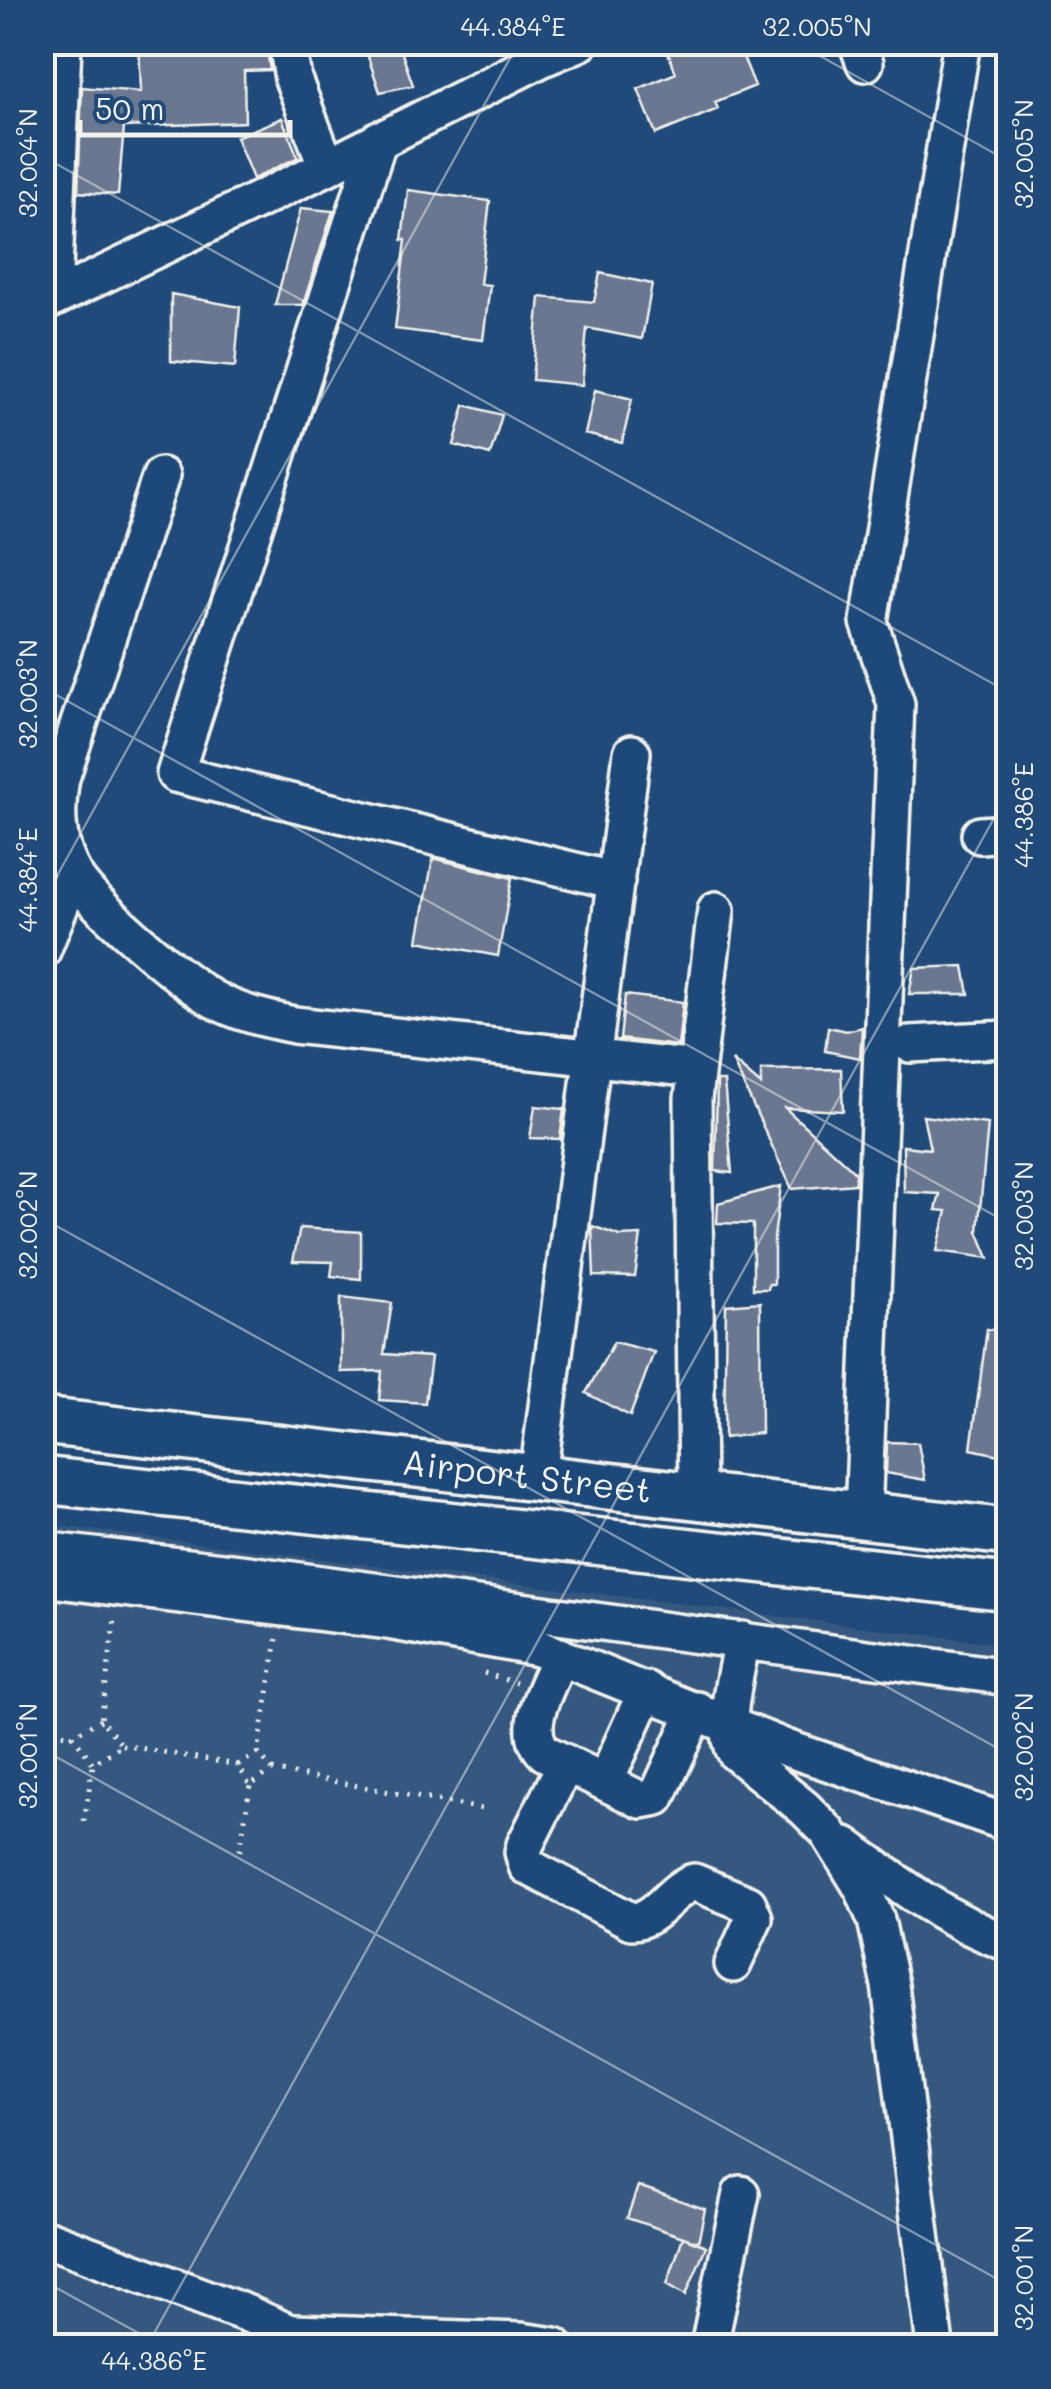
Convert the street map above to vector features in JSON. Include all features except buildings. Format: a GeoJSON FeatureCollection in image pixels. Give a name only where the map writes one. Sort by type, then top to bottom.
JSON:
{"type":"FeatureCollection","features":[{"type":"Feature","properties":{"kind":"main road","name":"Airport Street"},"geometry":{"type":"LineString","coordinates":[[42,1421],[1008,1532]]}},
{"type":"Feature","properties":{"kind":"main road","name":"Airport Street"},"geometry":{"type":"LineString","coordinates":[[42,1480],[1008,1587]]}},
{"type":"Feature","properties":{"kind":"street"},"geometry":{"type":"LineString","coordinates":[[63,42],[48,301],[327,168],[542,50],[581,42]]}},
{"type":"Feature","properties":{"kind":"street"},"geometry":{"type":"LineString","coordinates":[[287,42],[293,79],[327,168]]}},
{"type":"Feature","properties":{"kind":"street"},"geometry":{"type":"LineString","coordinates":[[863,1516],[896,704],[870,622],[962,42]]}},
{"type":"Feature","properties":{"kind":"street"},"geometry":{"type":"LineString","coordinates":[[379,139],[175,774],[616,880]]}},
{"type":"Feature","properties":{"kind":"street"},"geometry":{"type":"LineString","coordinates":[[161,476],[61,778],[56,809],[60,843],[73,874],[89,896],[188,981],[238,1010],[294,1025],[696,1069]]}},
{"type":"Feature","properties":{"kind":"street"},"geometry":{"type":"LineString","coordinates":[[538,1476],[632,753]]}},
{"type":"Feature","properties":{"kind":"street"},"geometry":{"type":"LineString","coordinates":[[42,951],[73,874]]}},
{"type":"Feature","properties":{"kind":"street"},"geometry":{"type":"LineString","coordinates":[[696,1496],[693,1099],[716,910]]}},
{"type":"Feature","properties":{"kind":"street"},"geometry":{"type":"LineString","coordinates":[[910,1044],[1008,1039]]}},
{"type":"Feature","properties":{"kind":"street"},"geometry":{"type":"LineString","coordinates":[[42,1550],[248,1574],[1008,1677]]}},
{"type":"Feature","properties":{"kind":"street"},"geometry":{"type":"LineString","coordinates":[[42,1578],[388,1621],[515,1642],[647,1690],[786,1748],[1008,1823]]}},
{"type":"Feature","properties":{"kind":"street"},"geometry":{"type":"LineString","coordinates":[[560,1656],[533,1734],[545,1753],[641,1800],[657,1797],[713,1717],[742,1640]]}},
{"type":"Feature","properties":{"kind":"street"},"geometry":{"type":"LineString","coordinates":[[605,1782],[647,1690]]}},
{"type":"Feature","properties":{"kind":"street"},"geometry":{"type":"LineString","coordinates":[[713,1717],[728,1733],[736,1752],[828,1832],[923,1902],[1008,1944]]}},
{"type":"Feature","properties":{"kind":"street"},"geometry":{"type":"LineString","coordinates":[[566,1763],[525,1845],[527,1866],[631,1921],[643,1920],[681,1887],[694,1882],[748,1904],[754,1918],[733,1964]]}},
{"type":"Feature","properties":{"kind":"street"},"geometry":{"type":"LineString","coordinates":[[828,1832],[863,1889],[885,1952],[935,2346]]}},
{"type":"Feature","properties":{"kind":"street"},"geometry":{"type":"LineString","coordinates":[[709,2346],[741,2194]]}},
{"type":"Feature","properties":{"kind":"street"},"geometry":{"type":"LineString","coordinates":[[42,2237],[303,2340],[522,2341],[555,2346]]}},
{"type":"Feature","properties":{"kind":"path"},"geometry":{"type":"LineString","coordinates":[[117,1608],[101,1720],[122,1745],[238,1765],[258,1753]]}},
{"type":"Feature","properties":{"kind":"path"},"geometry":{"type":"LineString","coordinates":[[278,1632],[258,1753],[272,1770],[482,1810]]}},
{"type":"Feature","properties":{"kind":"path"},"geometry":{"type":"LineString","coordinates":[[42,1730],[74,1735],[101,1720]]}},
{"type":"Feature","properties":{"kind":"path"},"geometry":{"type":"LineString","coordinates":[[74,1735],[92,1764],[84,1821]]}},
{"type":"Feature","properties":{"kind":"path"},"geometry":{"type":"LineString","coordinates":[[92,1764],[122,1745]]}},
{"type":"Feature","properties":{"kind":"path"},"geometry":{"type":"LineString","coordinates":[[238,1765],[250,1786],[240,1851]]}},
{"type":"Feature","properties":{"kind":"path"},"geometry":{"type":"LineString","coordinates":[[250,1786],[272,1770]]}},
{"type":"Feature","properties":{"kind":"shaded area"},"geometry":{"type":"Polygon","coordinates":[[[43,1524],[1008,1645],[1008,2346],[43,2346],[43,1524]]]}}]}
